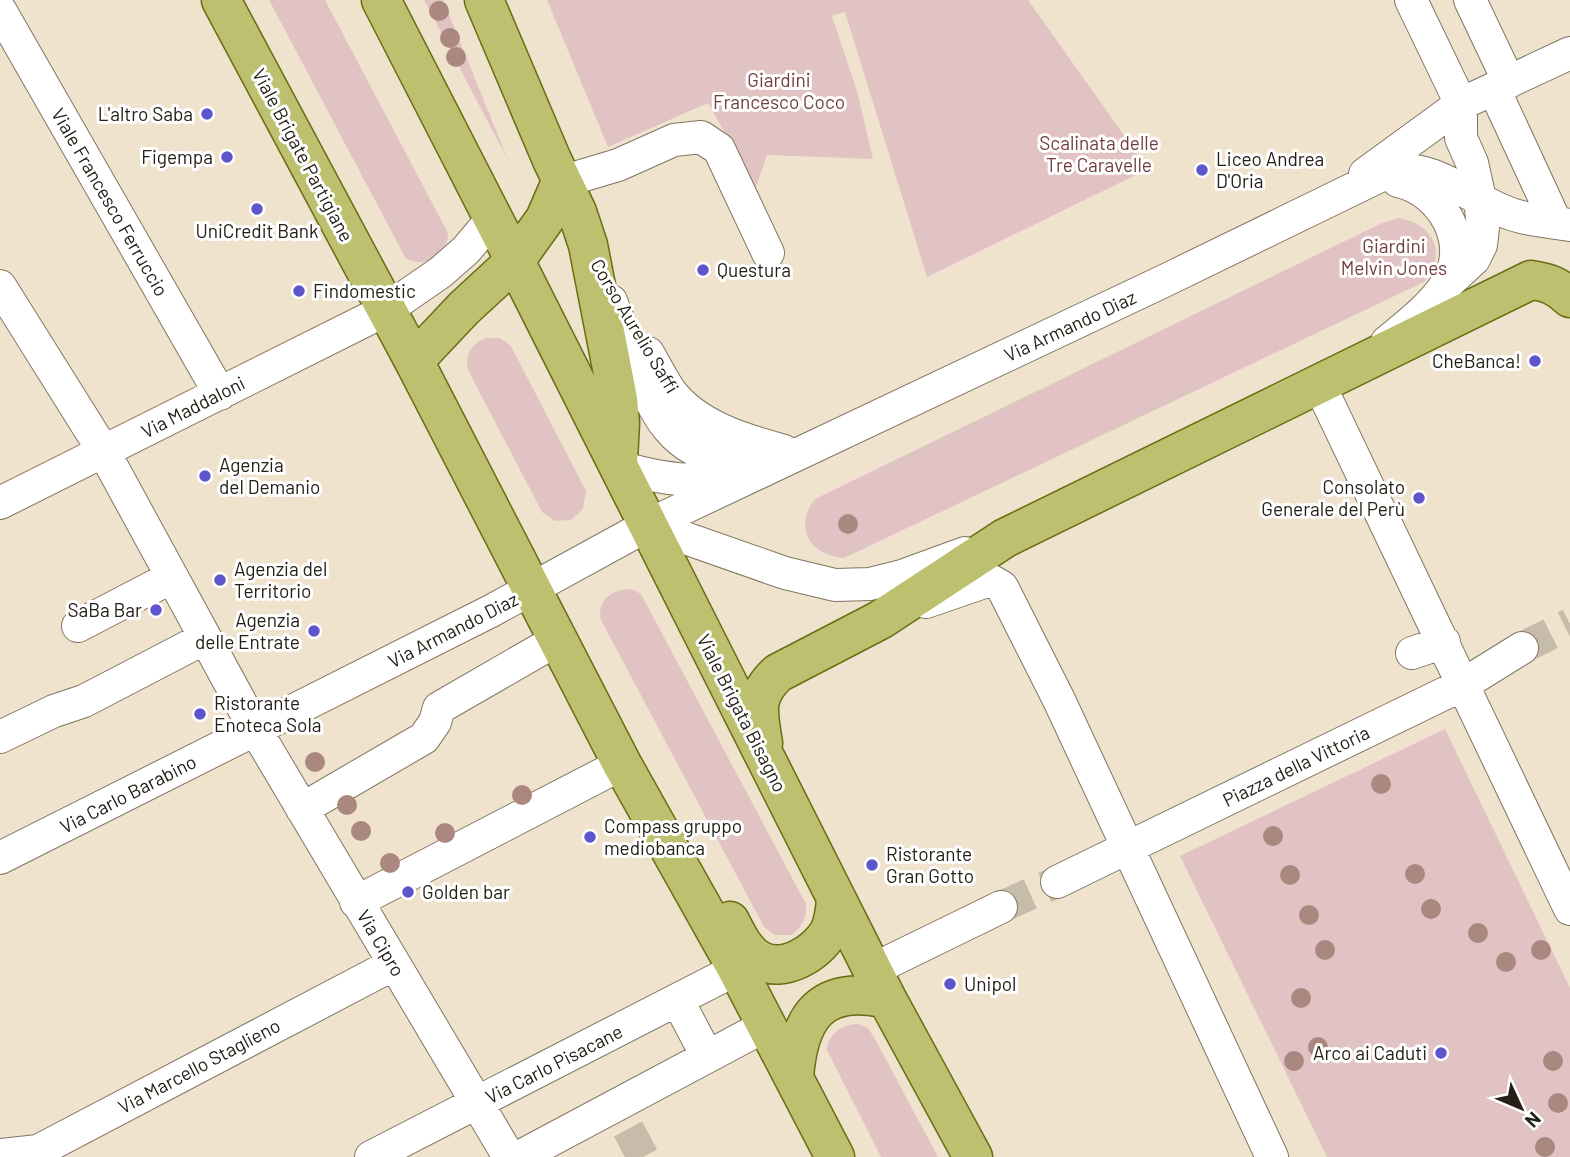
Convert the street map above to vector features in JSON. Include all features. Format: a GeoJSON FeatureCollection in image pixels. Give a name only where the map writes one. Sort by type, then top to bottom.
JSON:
{"type":"FeatureCollection","features":[{"type":"Feature","properties":{"kind":"main road","name":"Viale Brigate Partigiane"},"geometry":{"type":"LineString","coordinates":[[221,0],[414,361],[531,590]]}},
{"type":"Feature","properties":{"kind":"main road"},"geometry":{"type":"LineString","coordinates":[[381,0],[648,525]]}},
{"type":"Feature","properties":{"kind":"main road","name":"Corso Aurelio Saffi"},"geometry":{"type":"LineString","coordinates":[[484,0],[561,181],[577,212],[590,250],[618,399],[620,423],[617,466]]}},
{"type":"Feature","properties":{"kind":"main road"},"geometry":{"type":"LineString","coordinates":[[414,361],[464,308],[515,261],[545,219],[561,181]]}},
{"type":"Feature","properties":{"kind":"main road","name":"Via Armando Diaz"},"geometry":{"type":"LineString","coordinates":[[767,766],[758,707],[760,694],[778,673],[880,620],[1005,538],[1531,280],[1547,282],[1561,289],[1570,298]]}},
{"type":"Feature","properties":{"kind":"main road","name":"Viale Brigata Bisagno"},"geometry":{"type":"LineString","coordinates":[[648,525],[879,984],[973,1157]]}},
{"type":"Feature","properties":{"kind":"main road"},"geometry":{"type":"LineString","coordinates":[[531,590],[835,1157]]}},
{"type":"Feature","properties":{"kind":"main road"},"geometry":{"type":"LineString","coordinates":[[649,813],[687,855],[743,944],[760,961],[772,964],[792,962],[812,950],[829,932],[834,919],[836,900]]}},
{"type":"Feature","properties":{"kind":"main road"},"geometry":{"type":"LineString","coordinates":[[794,1077],[800,1036],[806,1022],[816,1010],[844,996],[872,996],[879,984]]}},
{"type":"Feature","properties":{"kind":"street"},"geometry":{"type":"LineString","coordinates":[[1411,0],[1461,104],[1461,138],[1472,163],[1480,199]]}},
{"type":"Feature","properties":{"kind":"street"},"geometry":{"type":"LineString","coordinates":[[1470,0],[1502,85],[1563,224]]}},
{"type":"Feature","properties":{"kind":"street","name":"Viale Francesco Ferruccio"},"geometry":{"type":"LineString","coordinates":[[0,10],[220,394]]}},
{"type":"Feature","properties":{"kind":"street","name":"Via Armando Diaz"},"geometry":{"type":"LineString","coordinates":[[1339,194],[1394,150],[1461,104],[1570,53]]}},
{"type":"Feature","properties":{"kind":"street"},"geometry":{"type":"LineString","coordinates":[[561,181],[618,165],[674,140],[701,137],[719,149],[768,253]]}},
{"type":"Feature","properties":{"kind":"street","name":"Via Armando Diaz"},"geometry":{"type":"LineString","coordinates":[[255,729],[531,590],[648,525],[1390,171],[1405,168],[1428,173],[1502,211],[1563,224]]}},
{"type":"Feature","properties":{"kind":"street","name":"Via Armando Diaz"},"geometry":{"type":"LineString","coordinates":[[1339,194],[1381,181],[1397,181],[1411,184],[1433,197],[1448,217],[1455,246],[1454,269],[1447,284]]}},
{"type":"Feature","properties":{"kind":"street","name":"Via Armando Diaz"},"geometry":{"type":"LineString","coordinates":[[1367,360],[1433,301],[1474,258],[1481,245],[1483,228],[1480,199]]}},
{"type":"Feature","properties":{"kind":"street"},"geometry":{"type":"LineString","coordinates":[[386,310],[442,272],[466,250],[493,218]]}},
{"type":"Feature","properties":{"kind":"street","name":"Corso Aurelio Saffi"},"geometry":{"type":"LineString","coordinates":[[590,250],[662,377],[694,415],[734,435],[799,455]]}},
{"type":"Feature","properties":{"kind":"street","name":"Via Cipro"},"geometry":{"type":"LineString","coordinates":[[0,286],[104,452],[255,729],[509,1157]]}},
{"type":"Feature","properties":{"kind":"street","name":"Via Maddaloni"},"geometry":{"type":"LineString","coordinates":[[0,503],[386,310]]}},
{"type":"Feature","properties":{"kind":"street"},"geometry":{"type":"LineString","coordinates":[[1319,384],[1570,908]]}},
{"type":"Feature","properties":{"kind":"street"},"geometry":{"type":"LineString","coordinates":[[617,466],[671,478],[716,480],[754,471],[799,455]]}},
{"type":"Feature","properties":{"kind":"street","name":"Via Armando Diaz"},"geometry":{"type":"LineString","coordinates":[[648,525],[785,573],[816,582],[849,586],[902,576],[1005,538]]}},
{"type":"Feature","properties":{"kind":"street"},"geometry":{"type":"LineString","coordinates":[[78,626],[172,577]]}},
{"type":"Feature","properties":{"kind":"street","name":"Via Armando Diaz"},"geometry":{"type":"LineString","coordinates":[[880,620],[971,585],[990,580],[1002,587],[1059,700],[1127,847]]}},
{"type":"Feature","properties":{"kind":"street"},"geometry":{"type":"LineString","coordinates":[[0,737],[54,711],[84,701],[205,638]]}},
{"type":"Feature","properties":{"kind":"street"},"geometry":{"type":"LineString","coordinates":[[302,809],[424,738],[435,722],[439,708],[557,640]]}},
{"type":"Feature","properties":{"kind":"street"},"geometry":{"type":"LineString","coordinates":[[1412,653],[1444,642]]}},
{"type":"Feature","properties":{"kind":"street","name":"Piazza della Vittoria"},"geometry":{"type":"LineString","coordinates":[[1057,882],[1464,684],[1522,648]]}},
{"type":"Feature","properties":{"kind":"street","name":"Via Carlo Barabino"},"geometry":{"type":"LineString","coordinates":[[0,858],[255,729]]}},
{"type":"Feature","properties":{"kind":"street"},"geometry":{"type":"LineString","coordinates":[[356,902],[622,764]]}},
{"type":"Feature","properties":{"kind":"street"},"geometry":{"type":"LineString","coordinates":[[1127,847],[1272,1157]]}},
{"type":"Feature","properties":{"kind":"street"},"geometry":{"type":"LineString","coordinates":[[879,984],[1001,908]]}},
{"type":"Feature","properties":{"kind":"street","name":"Via Marcello Staglieno"},"geometry":{"type":"LineString","coordinates":[[0,1155],[37,1151],[394,964]]}},
{"type":"Feature","properties":{"kind":"street","name":"Via Carlo Pisacane"},"geometry":{"type":"LineString","coordinates":[[371,1157],[737,970]]}},
{"type":"Feature","properties":{"kind":"street"},"geometry":{"type":"LineString","coordinates":[[678,1001],[707,1056]]}},
{"type":"Feature","properties":{"kind":"street"},"geometry":{"type":"LineString","coordinates":[[519,1157],[622,1117],[707,1056],[765,1026]]}},
{"type":"Feature","properties":{"kind":"green space"},"geometry":{"type":"Polygon","coordinates":[[[269,0],[325,0],[448,233],[444,248],[433,258],[419,262],[405,257],[269,0]]]}},
{"type":"Feature","properties":{"kind":"green space"},"geometry":{"type":"Polygon","coordinates":[[[424,0],[443,0],[508,160],[424,0]]]}},
{"type":"Feature","properties":{"kind":"green space"},"geometry":{"type":"Polygon","coordinates":[[[547,0],[1028,0],[1148,169],[927,277],[845,12],[832,16],[857,91],[873,159],[767,155],[756,187],[708,103],[608,147],[547,0]]]}},
{"type":"Feature","properties":{"kind":"green space","name":"Giardini Melvin Jones"},"geometry":{"type":"Polygon","coordinates":[[[1399,218],[1421,226],[1433,241],[1435,261],[1424,282],[844,558],[822,552],[808,538],[805,520],[815,499],[1380,224],[1399,218]]]}},
{"type":"Feature","properties":{"kind":"green space"},"geometry":{"type":"Polygon","coordinates":[[[487,338],[500,338],[511,346],[586,491],[583,509],[571,520],[555,521],[542,512],[469,372],[467,361],[470,351],[477,343],[487,338]]]}},
{"type":"Feature","properties":{"kind":"green space"},"geometry":{"type":"Polygon","coordinates":[[[631,589],[641,594],[806,904],[803,922],[791,935],[775,935],[764,927],[601,620],[601,607],[607,597],[618,591],[631,589]]]}},
{"type":"Feature","properties":{"kind":"green space"},"geometry":{"type":"Polygon","coordinates":[[[1445,729],[1570,988],[1570,1157],[1327,1157],[1180,856],[1445,729]]]}},
{"type":"Feature","properties":{"kind":"green space"},"geometry":{"type":"Polygon","coordinates":[[[858,1024],[868,1028],[875,1039],[938,1157],[881,1157],[827,1050],[830,1039],[837,1031],[858,1024]]]}},
{"type":"Feature","properties":{"kind":"tunnel"},"geometry":{"type":"LineString","coordinates":[[1522,648],[1570,624]]}},
{"type":"Feature","properties":{"kind":"tunnel"},"geometry":{"type":"LineString","coordinates":[[1001,907],[1057,882]]}},
{"type":"Feature","properties":{"kind":"tunnel"},"geometry":{"type":"LineString","coordinates":[[628,1129],[643,1157]]}},
{"type":"Feature","properties":{"kind":"place","name":"L'altro Saba"},"geometry":{"type":"Point","coordinates":[207,114]}},
{"type":"Feature","properties":{"kind":"place","name":"Figempa"},"geometry":{"type":"Point","coordinates":[227,157]}},
{"type":"Feature","properties":{"kind":"place","name":"Liceo Andrea D'Oria"},"geometry":{"type":"Point","coordinates":[1202,170]}},
{"type":"Feature","properties":{"kind":"place","name":"UniCredit Bank"},"geometry":{"type":"Point","coordinates":[257,209]}},
{"type":"Feature","properties":{"kind":"place","name":"Questura"},"geometry":{"type":"Point","coordinates":[703,270]}},
{"type":"Feature","properties":{"kind":"place","name":"Findomestic"},"geometry":{"type":"Point","coordinates":[299,291]}},
{"type":"Feature","properties":{"kind":"place","name":"CheBanca!"},"geometry":{"type":"Point","coordinates":[1535,361]}},
{"type":"Feature","properties":{"kind":"place","name":"Agenzia del Demanio"},"geometry":{"type":"Point","coordinates":[205,476]}},
{"type":"Feature","properties":{"kind":"place","name":"Consolato Generale del Perù"},"geometry":{"type":"Point","coordinates":[1419,498]}},
{"type":"Feature","properties":{"kind":"place","name":"Agenzia del Territorio"},"geometry":{"type":"Point","coordinates":[220,580]}},
{"type":"Feature","properties":{"kind":"place","name":"SaBa Bar"},"geometry":{"type":"Point","coordinates":[156,610]}},
{"type":"Feature","properties":{"kind":"place","name":"Agenzia delle Entrate"},"geometry":{"type":"Point","coordinates":[314,631]}},
{"type":"Feature","properties":{"kind":"place","name":"Ristorante Enoteca Sola"},"geometry":{"type":"Point","coordinates":[200,714]}},
{"type":"Feature","properties":{"kind":"place","name":"Compass gruppo mediobanca"},"geometry":{"type":"Point","coordinates":[590,837]}},
{"type":"Feature","properties":{"kind":"place","name":"Ristorante Gran Gotto"},"geometry":{"type":"Point","coordinates":[872,865]}},
{"type":"Feature","properties":{"kind":"place","name":"Golden bar"},"geometry":{"type":"Point","coordinates":[408,892]}},
{"type":"Feature","properties":{"kind":"place","name":"Unipol"},"geometry":{"type":"Point","coordinates":[950,984]}},
{"type":"Feature","properties":{"kind":"place","name":"Arco ai Caduti"},"geometry":{"type":"Point","coordinates":[1441,1053]}},
{"type":"Feature","properties":{"kind":"park label","name":"Giardini Francesco Coco"},"geometry":{"type":"Point","coordinates":[779,91]}},
{"type":"Feature","properties":{"kind":"park label","name":"Scalinata delle Tre Caravelle"},"geometry":{"type":"Point","coordinates":[1099,154]}}]}
